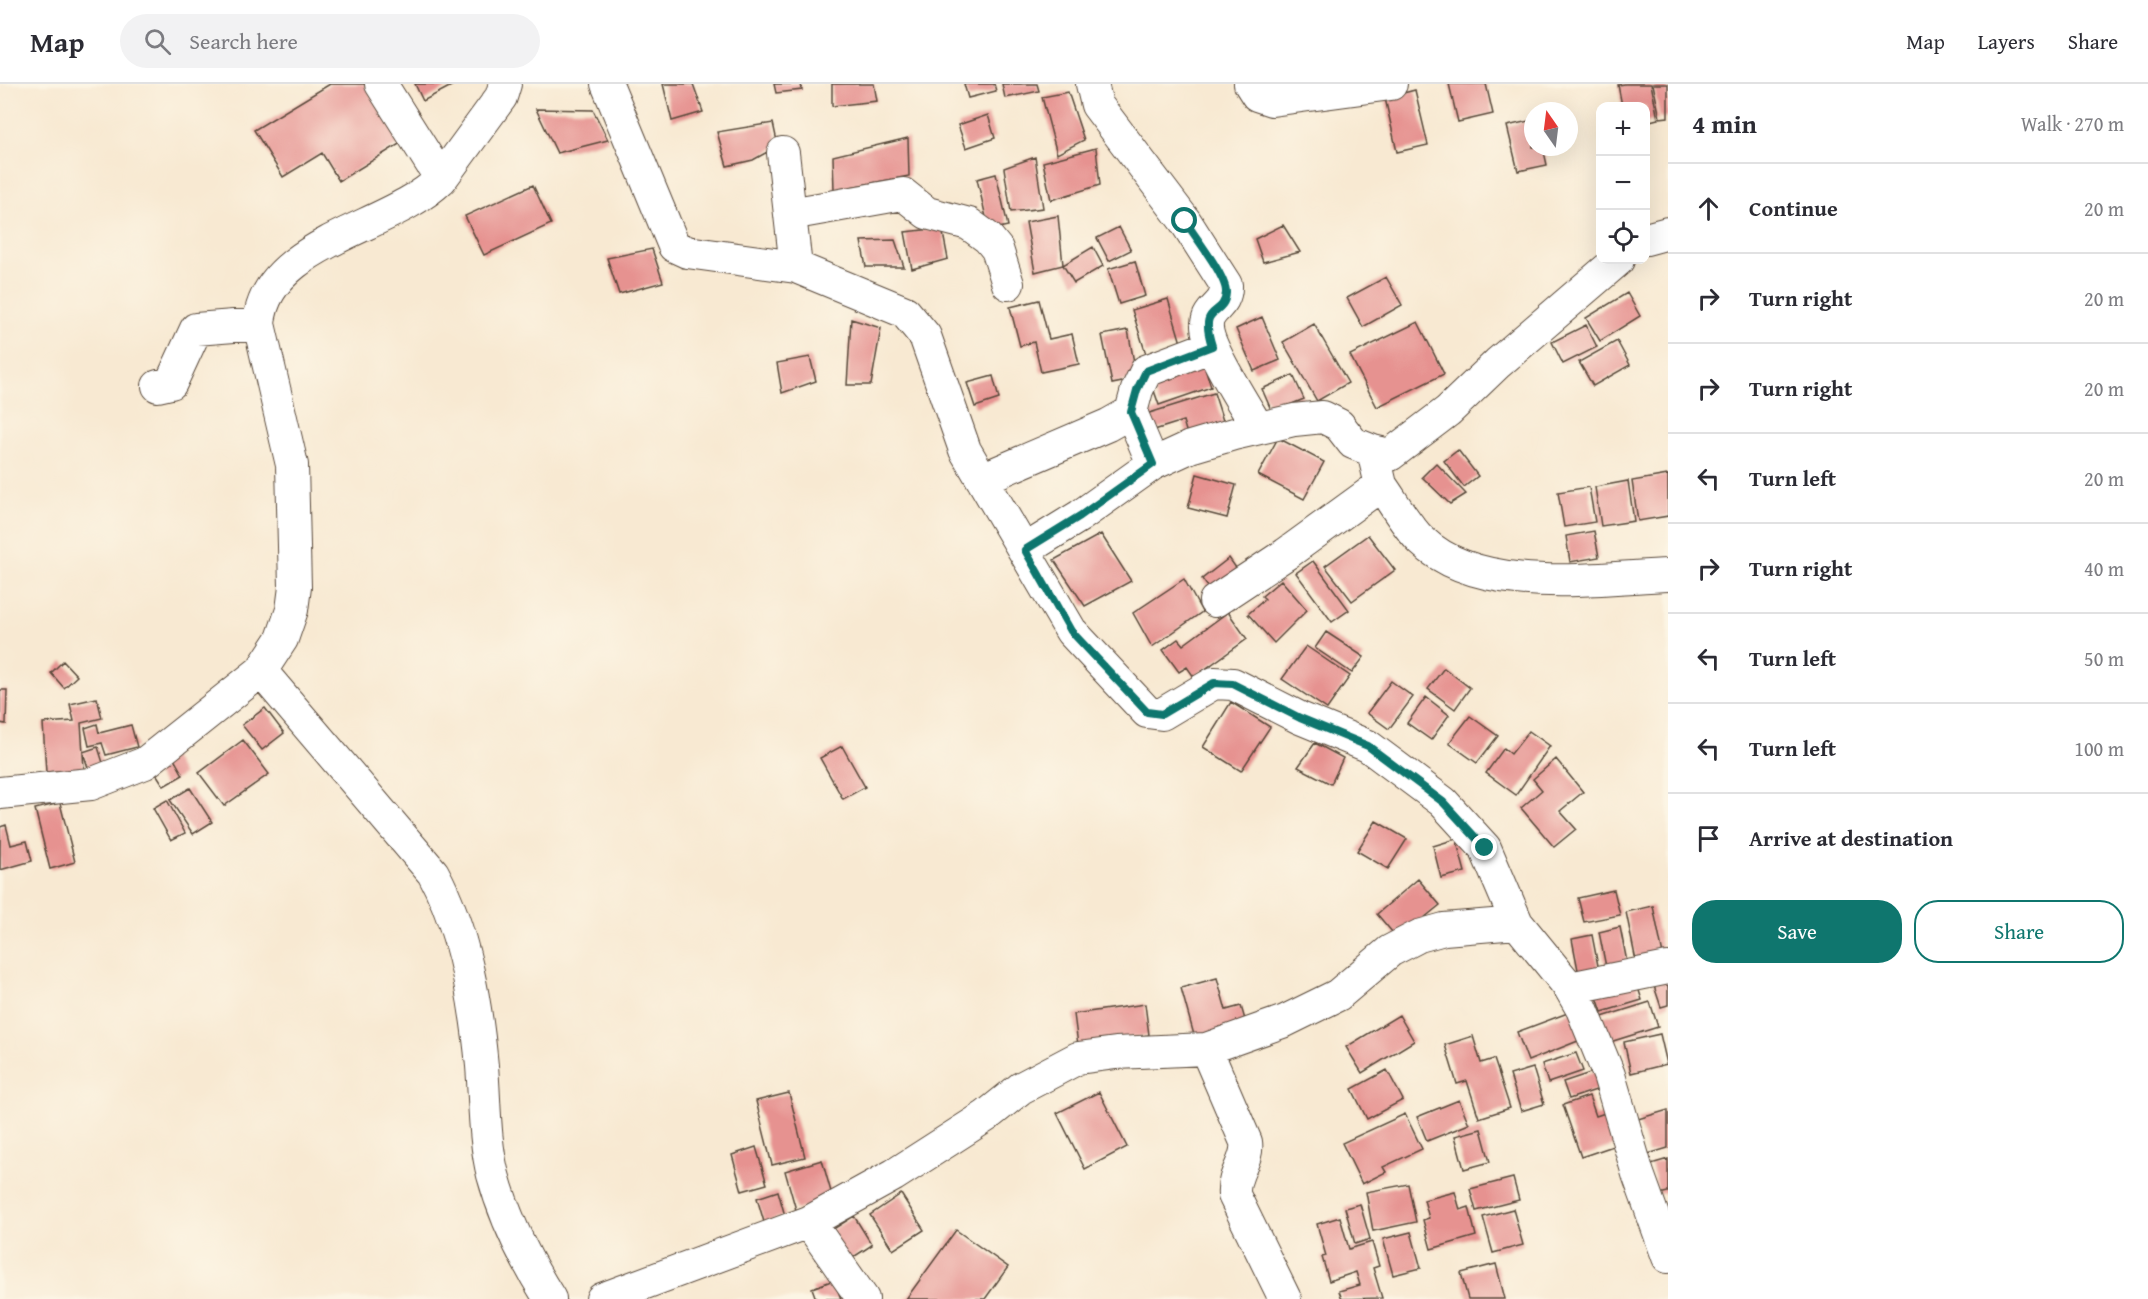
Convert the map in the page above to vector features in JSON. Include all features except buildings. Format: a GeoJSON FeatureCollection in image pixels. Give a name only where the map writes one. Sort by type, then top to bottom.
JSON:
{"type":"FeatureCollection","features":[{"type":"Feature","properties":{"kind":"street"},"geometry":{"type":"LineString","coordinates":[[381,84],[441,179]]}},
{"type":"Feature","properties":{"kind":"street"},"geometry":{"type":"LineString","coordinates":[[0,793],[91,784],[145,763],[261,671],[282,639],[292,610],[295,587],[295,531],[292,465],[260,324],[261,307],[270,289],[294,264],[346,234],[408,204],[441,179],[501,97],[506,84]]}},
{"type":"Feature","properties":{"kind":"street"},"geometry":{"type":"LineString","coordinates":[[607,84],[674,246],[687,252],[796,267],[905,312],[913,321],[925,336],[965,450],[1071,631],[1147,712],[1162,714],[1205,687],[1224,682],[1368,746],[1443,802],[1485,848],[1517,923],[1570,988],[1582,1009],[1609,1075],[1638,1174],[1668,1257]]}},
{"type":"Feature","properties":{"kind":"street"},"geometry":{"type":"LineString","coordinates":[[1092,84],[1097,105],[1185,221],[1226,285],[1223,302],[1208,318],[1206,328],[1212,346],[1258,428]]}},
{"type":"Feature","properties":{"kind":"street"},"geometry":{"type":"LineString","coordinates":[[1250,84],[1257,95],[1272,100],[1391,84]]}},
{"type":"Feature","properties":{"kind":"street"},"geometry":{"type":"LineString","coordinates":[[783,153],[796,267]]}},
{"type":"Feature","properties":{"kind":"street"},"geometry":{"type":"LineString","coordinates":[[790,214],[903,194],[927,213],[969,224],[988,238],[997,249],[1008,284]]}},
{"type":"Feature","properties":{"kind":"street"},"geometry":{"type":"LineString","coordinates":[[1650,238],[1668,233]]}},
{"type":"Feature","properties":{"kind":"street"},"geometry":{"type":"LineString","coordinates":[[1025,550],[1080,516],[1153,464],[1190,447],[1258,428],[1323,417],[1339,425],[1353,443],[1390,455],[1438,420],[1498,363],[1613,264]]}},
{"type":"Feature","properties":{"kind":"street"},"geometry":{"type":"LineString","coordinates":[[158,386],[171,383],[196,329],[260,324]]}},
{"type":"Feature","properties":{"kind":"street"},"geometry":{"type":"LineString","coordinates":[[1153,464],[1131,412],[1137,390],[1146,371],[1212,346]]}},
{"type":"Feature","properties":{"kind":"street"},"geometry":{"type":"LineString","coordinates":[[982,479],[1108,425],[1131,412]]}},
{"type":"Feature","properties":{"kind":"street"},"geometry":{"type":"LineString","coordinates":[[1373,451],[1381,485],[1421,541],[1438,554],[1465,566],[1505,576],[1553,580],[1668,575]]}},
{"type":"Feature","properties":{"kind":"street"},"geometry":{"type":"LineString","coordinates":[[1215,601],[1286,554],[1381,485]]}},
{"type":"Feature","properties":{"kind":"street"},"geometry":{"type":"LineString","coordinates":[[261,671],[433,873],[442,891],[457,928],[471,992],[482,1064],[486,1129],[493,1175],[527,1263],[550,1299]]}},
{"type":"Feature","properties":{"kind":"street"},"geometry":{"type":"LineString","coordinates":[[602,1299],[808,1222],[894,1175],[986,1116],[1021,1088],[1078,1058],[1116,1053],[1206,1049],[1284,1021],[1338,995],[1390,951],[1419,936],[1444,930],[1517,923]]}},
{"type":"Feature","properties":{"kind":"street"},"geometry":{"type":"LineString","coordinates":[[1570,988],[1668,968]]}},
{"type":"Feature","properties":{"kind":"street"},"geometry":{"type":"LineString","coordinates":[[1206,1049],[1246,1142],[1247,1150],[1233,1182],[1234,1195],[1285,1299]]}},
{"type":"Feature","properties":{"kind":"street"},"geometry":{"type":"LineString","coordinates":[[808,1222],[863,1299]]}},
{"type":"Feature","properties":{"kind":"route"},"geometry":{"type":"LineString","coordinates":[[1185,221],[1226,285],[1223,302],[1208,318],[1206,328],[1212,346],[1146,371],[1142,378],[1131,412],[1153,464],[1080,516],[1025,550],[1071,631],[1147,712],[1155,715],[1162,714],[1214,683],[1233,684],[1300,718],[1368,746],[1443,802],[1485,848]]}}]}
